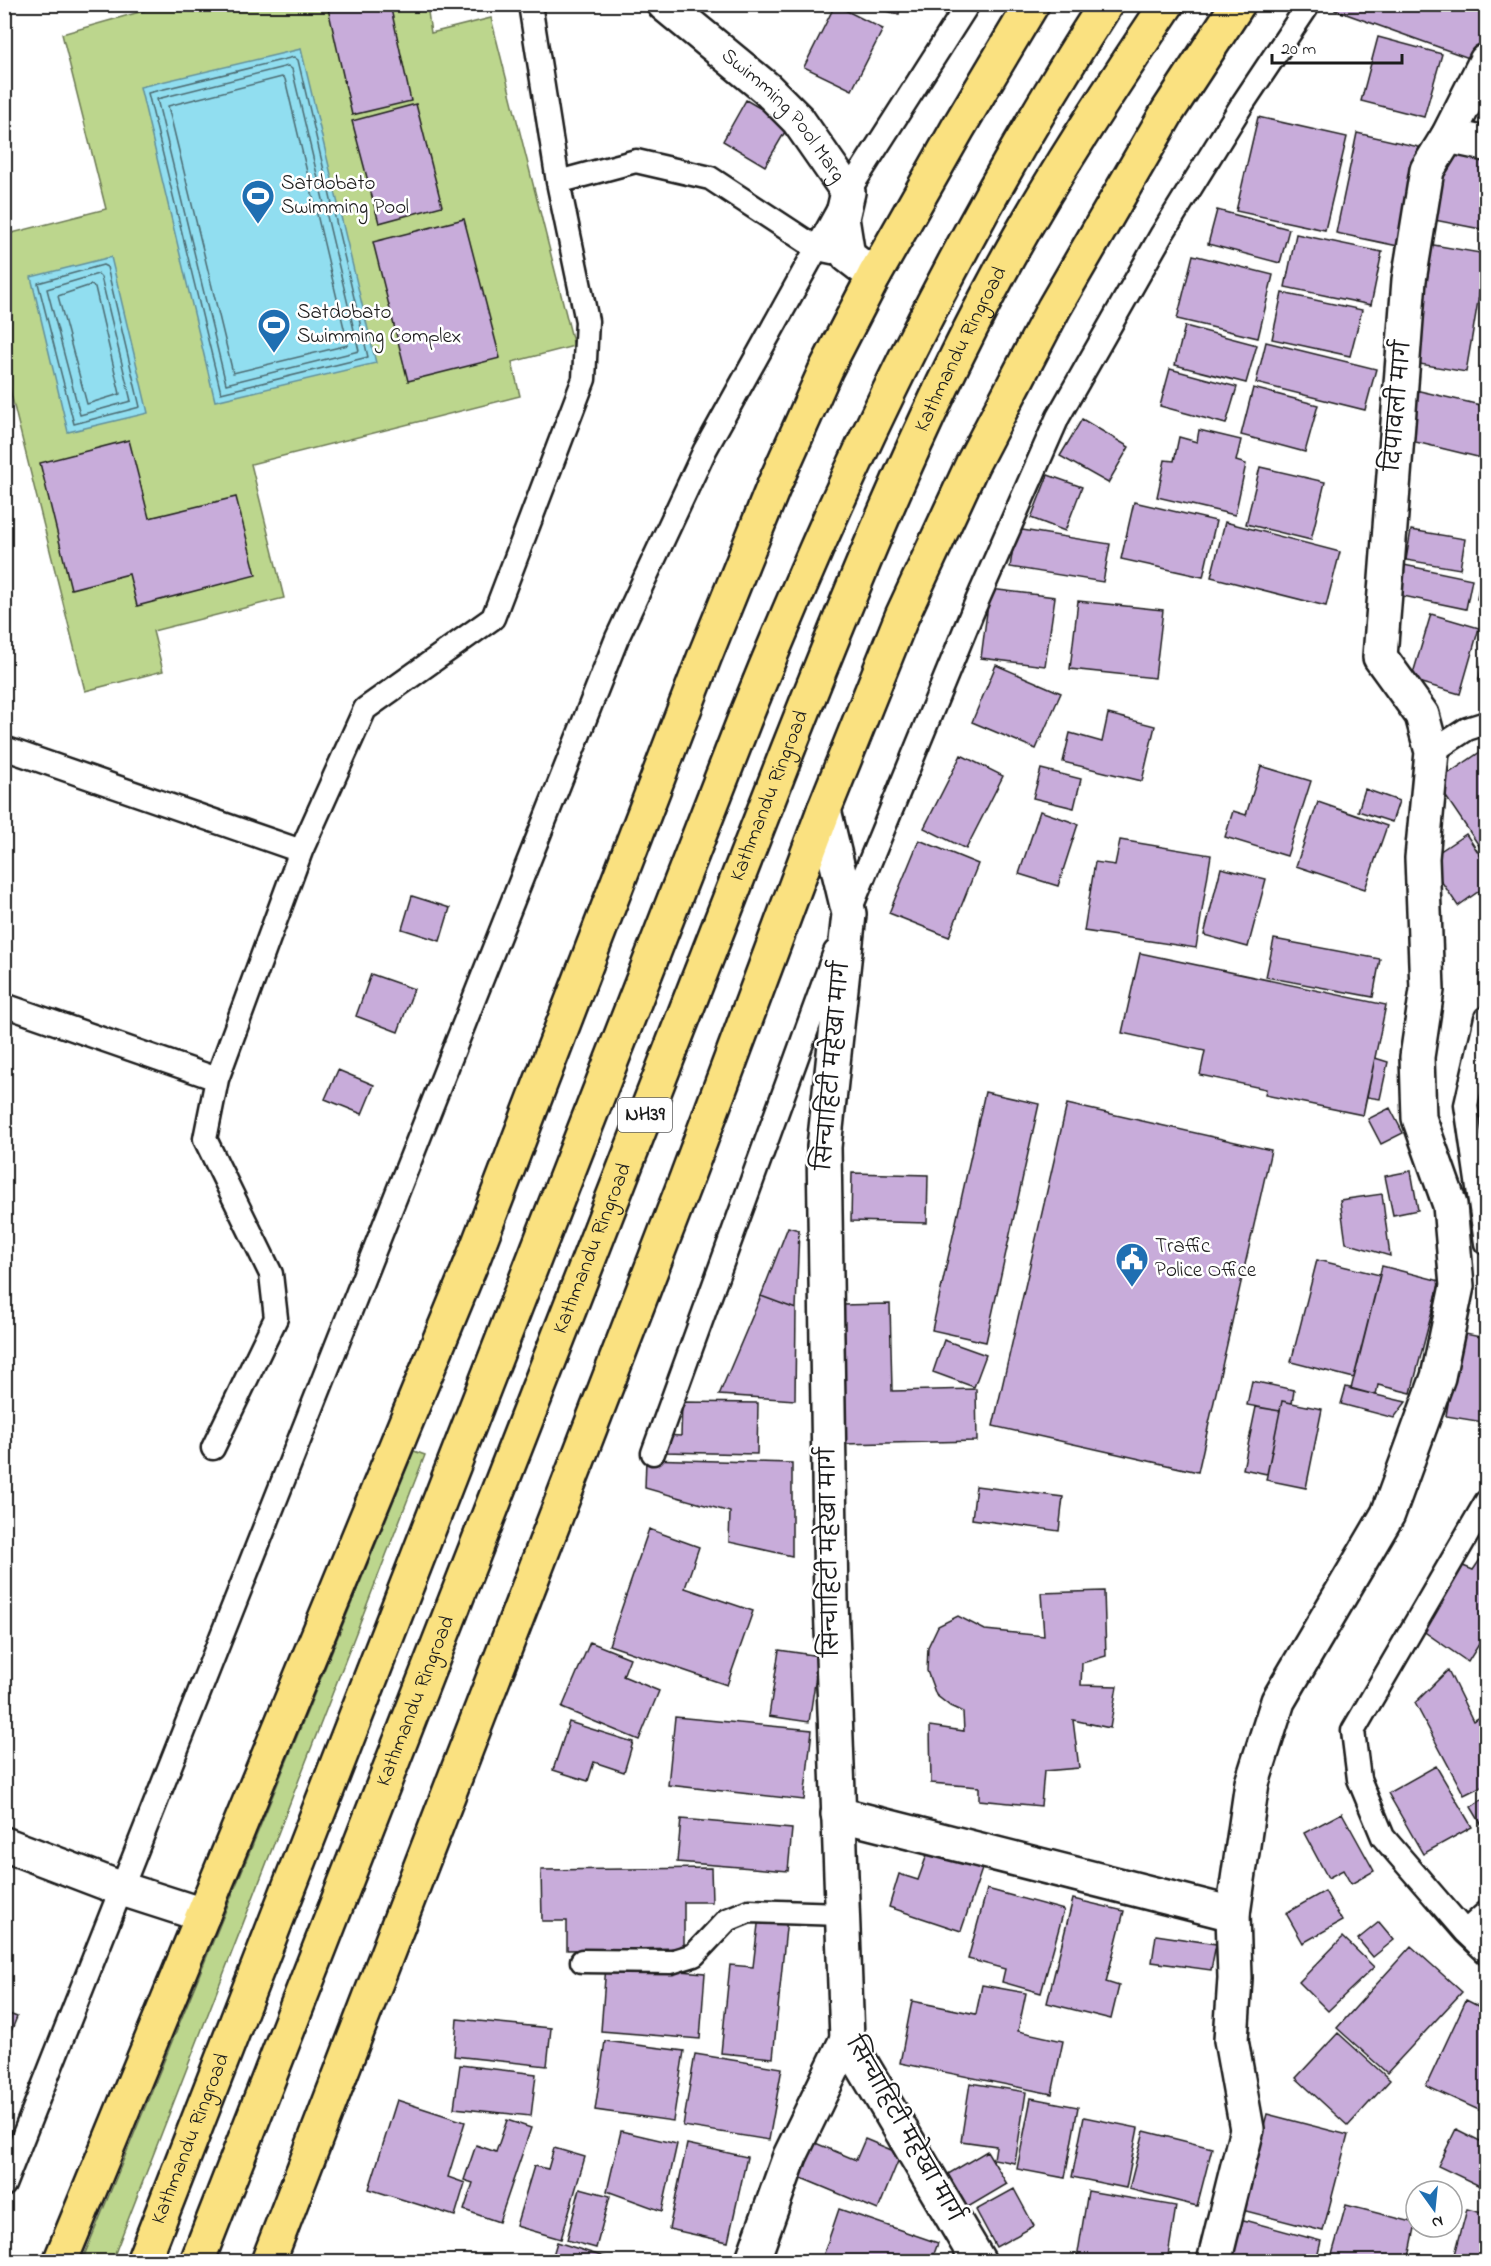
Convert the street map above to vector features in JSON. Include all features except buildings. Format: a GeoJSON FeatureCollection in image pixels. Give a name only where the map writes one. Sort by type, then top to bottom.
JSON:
{"type":"FeatureCollection","features":[{"type":"Feature","properties":{"kind":"main road"},"geometry":{"type":"LineString","coordinates":[[60,2262],[471,1264],[745,555],[826,369],[874,276],[1032,4]]}},
{"type":"Feature","properties":{"kind":"main road","name":"Kathmandu Ringroad"},"geometry":{"type":"LineString","coordinates":[[143,2262],[745,718],[809,563],[890,388],[971,229],[1020,143],[1106,4]]}},
{"type":"Feature","properties":{"kind":"main road","name":"Kathmandu Ringroad"},"geometry":{"type":"LineString","coordinates":[[197,2262],[782,763],[887,508],[969,331],[1028,220],[1167,4]]}},
{"type":"Feature","properties":{"kind":"main road"},"geometry":{"type":"LineString","coordinates":[[268,2262],[672,1214],[824,810],[924,567],[999,413],[1111,207],[1179,94],[1238,4]]}},
{"type":"Feature","properties":{"kind":"street","name":"Swimming Pool Marg"},"geometry":{"type":"LineString","coordinates":[[664,4],[766,88],[798,120],[848,192],[833,253]]}},
{"type":"Feature","properties":{"kind":"street","name":"दिपावली मार्ग"},"geometry":{"type":"LineString","coordinates":[[1432,752],[1422,715],[1380,657],[1409,280],[1427,170],[1448,136],[1486,61]]}},
{"type":"Feature","properties":{"kind":"street"},"geometry":{"type":"LineString","coordinates":[[1448,136],[1486,144]]}},
{"type":"Feature","properties":{"kind":"street"},"geometry":{"type":"LineString","coordinates":[[833,253],[874,276]]}},
{"type":"Feature","properties":{"kind":"street"},"geometry":{"type":"LineString","coordinates":[[1214,2262],[1246,2129],[1231,2040],[1235,1978],[1233,1914],[1252,1783],[1278,1701],[1388,1514],[1438,1377],[1457,1286],[1450,1205],[1419,1118],[1417,1057],[1428,990],[1422,858],[1432,752]]}},
{"type":"Feature","properties":{"kind":"street","name":"सिन्चाहिटी महेखा मार्ग"},"geometry":{"type":"LineString","coordinates":[[824,810],[849,914],[824,1147],[831,1590],[846,2039],[979,2262]]}},
{"type":"Feature","properties":{"kind":"street"},"geometry":{"type":"LineString","coordinates":[[838,1814],[1233,1914]]}},
{"type":"Feature","properties":{"kind":"street"},"geometry":{"type":"LineString","coordinates":[[4,1844],[122,1889],[203,1915]]}},
{"type":"Feature","properties":{"kind":"street"},"geometry":{"type":"LineString","coordinates":[[752,2262],[790,2156],[846,2039]]}},
{"type":"Feature","properties":{"kind":"lane"},"geometry":{"type":"LineString","coordinates":[[213,1448],[276,1318],[271,1274],[206,1139],[217,1079],[301,851],[364,709],[493,618],[584,379],[587,321],[558,182],[530,4]]}},
{"type":"Feature","properties":{"kind":"lane"},"geometry":{"type":"LineString","coordinates":[[848,192],[968,4]]}},
{"type":"Feature","properties":{"kind":"lane"},"geometry":{"type":"LineString","coordinates":[[653,1453],[849,914],[974,608],[1058,417],[1162,234],[1243,103],[1309,4]]}},
{"type":"Feature","properties":{"kind":"lane"},"geometry":{"type":"LineString","coordinates":[[4,2185],[617,638],[705,450],[833,253],[710,178],[636,161],[558,182]]}},
{"type":"Feature","properties":{"kind":"lane"},"geometry":{"type":"LineString","coordinates":[[1432,752],[1467,729],[1486,723]]}},
{"type":"Feature","properties":{"kind":"lane"},"geometry":{"type":"LineString","coordinates":[[4,748],[301,851]]}},
{"type":"Feature","properties":{"kind":"lane"},"geometry":{"type":"LineString","coordinates":[[4,1005],[217,1079]]}},
{"type":"Feature","properties":{"kind":"lane"},"geometry":{"type":"LineString","coordinates":[[1486,1018],[1466,1105],[1486,1243]]}},
{"type":"Feature","properties":{"kind":"lane"},"geometry":{"type":"LineString","coordinates":[[1486,1502],[1353,1731],[1359,1779],[1383,1837],[1465,1932],[1486,1952]]}},
{"type":"Feature","properties":{"kind":"lane"},"geometry":{"type":"LineString","coordinates":[[582,1961],[671,1962],[694,1954],[727,1920],[749,1911],[842,1914]]}},
{"type":"Feature","properties":{"kind":"lane"},"geometry":{"type":"LineString","coordinates":[[1465,1932],[1486,1913]]}},
{"type":"Feature","properties":{"kind":"green space","name":"Satdobato Swimming Complex"},"geometry":{"type":"Polygon","coordinates":[[[164,5],[427,5],[431,33],[491,18],[574,346],[512,362],[520,396],[251,464],[284,598],[153,631],[163,671],[85,691],[5,370],[4,235],[106,209],[62,34],[164,5]]]}},
{"type":"Feature","properties":{"kind":"green space"},"geometry":{"type":"Polygon","coordinates":[[[414,1451],[425,1455],[112,2261],[82,2261],[414,1451]]]}},
{"type":"Feature","properties":{"kind":"water","name":"Satdobato Swimming Pool"},"geometry":{"type":"Polygon","coordinates":[[[301,49],[376,363],[215,401],[140,87],[301,49]]]}},
{"type":"Feature","properties":{"kind":"water"},"geometry":{"type":"Polygon","coordinates":[[[111,257],[148,413],[68,432],[31,277],[111,257]]]}},
{"type":"Feature","properties":{"kind":"place","name":"Satdobato Swimming Pool"},"geometry":{"type":"Point","coordinates":[258,225]}},
{"type":"Feature","properties":{"kind":"place","name":"Satdobato Swimming Complex"},"geometry":{"type":"Point","coordinates":[274,354]}},
{"type":"Feature","properties":{"kind":"place","name":"Traffic Police Office"},"geometry":{"type":"Point","coordinates":[1132,1288]}}]}
